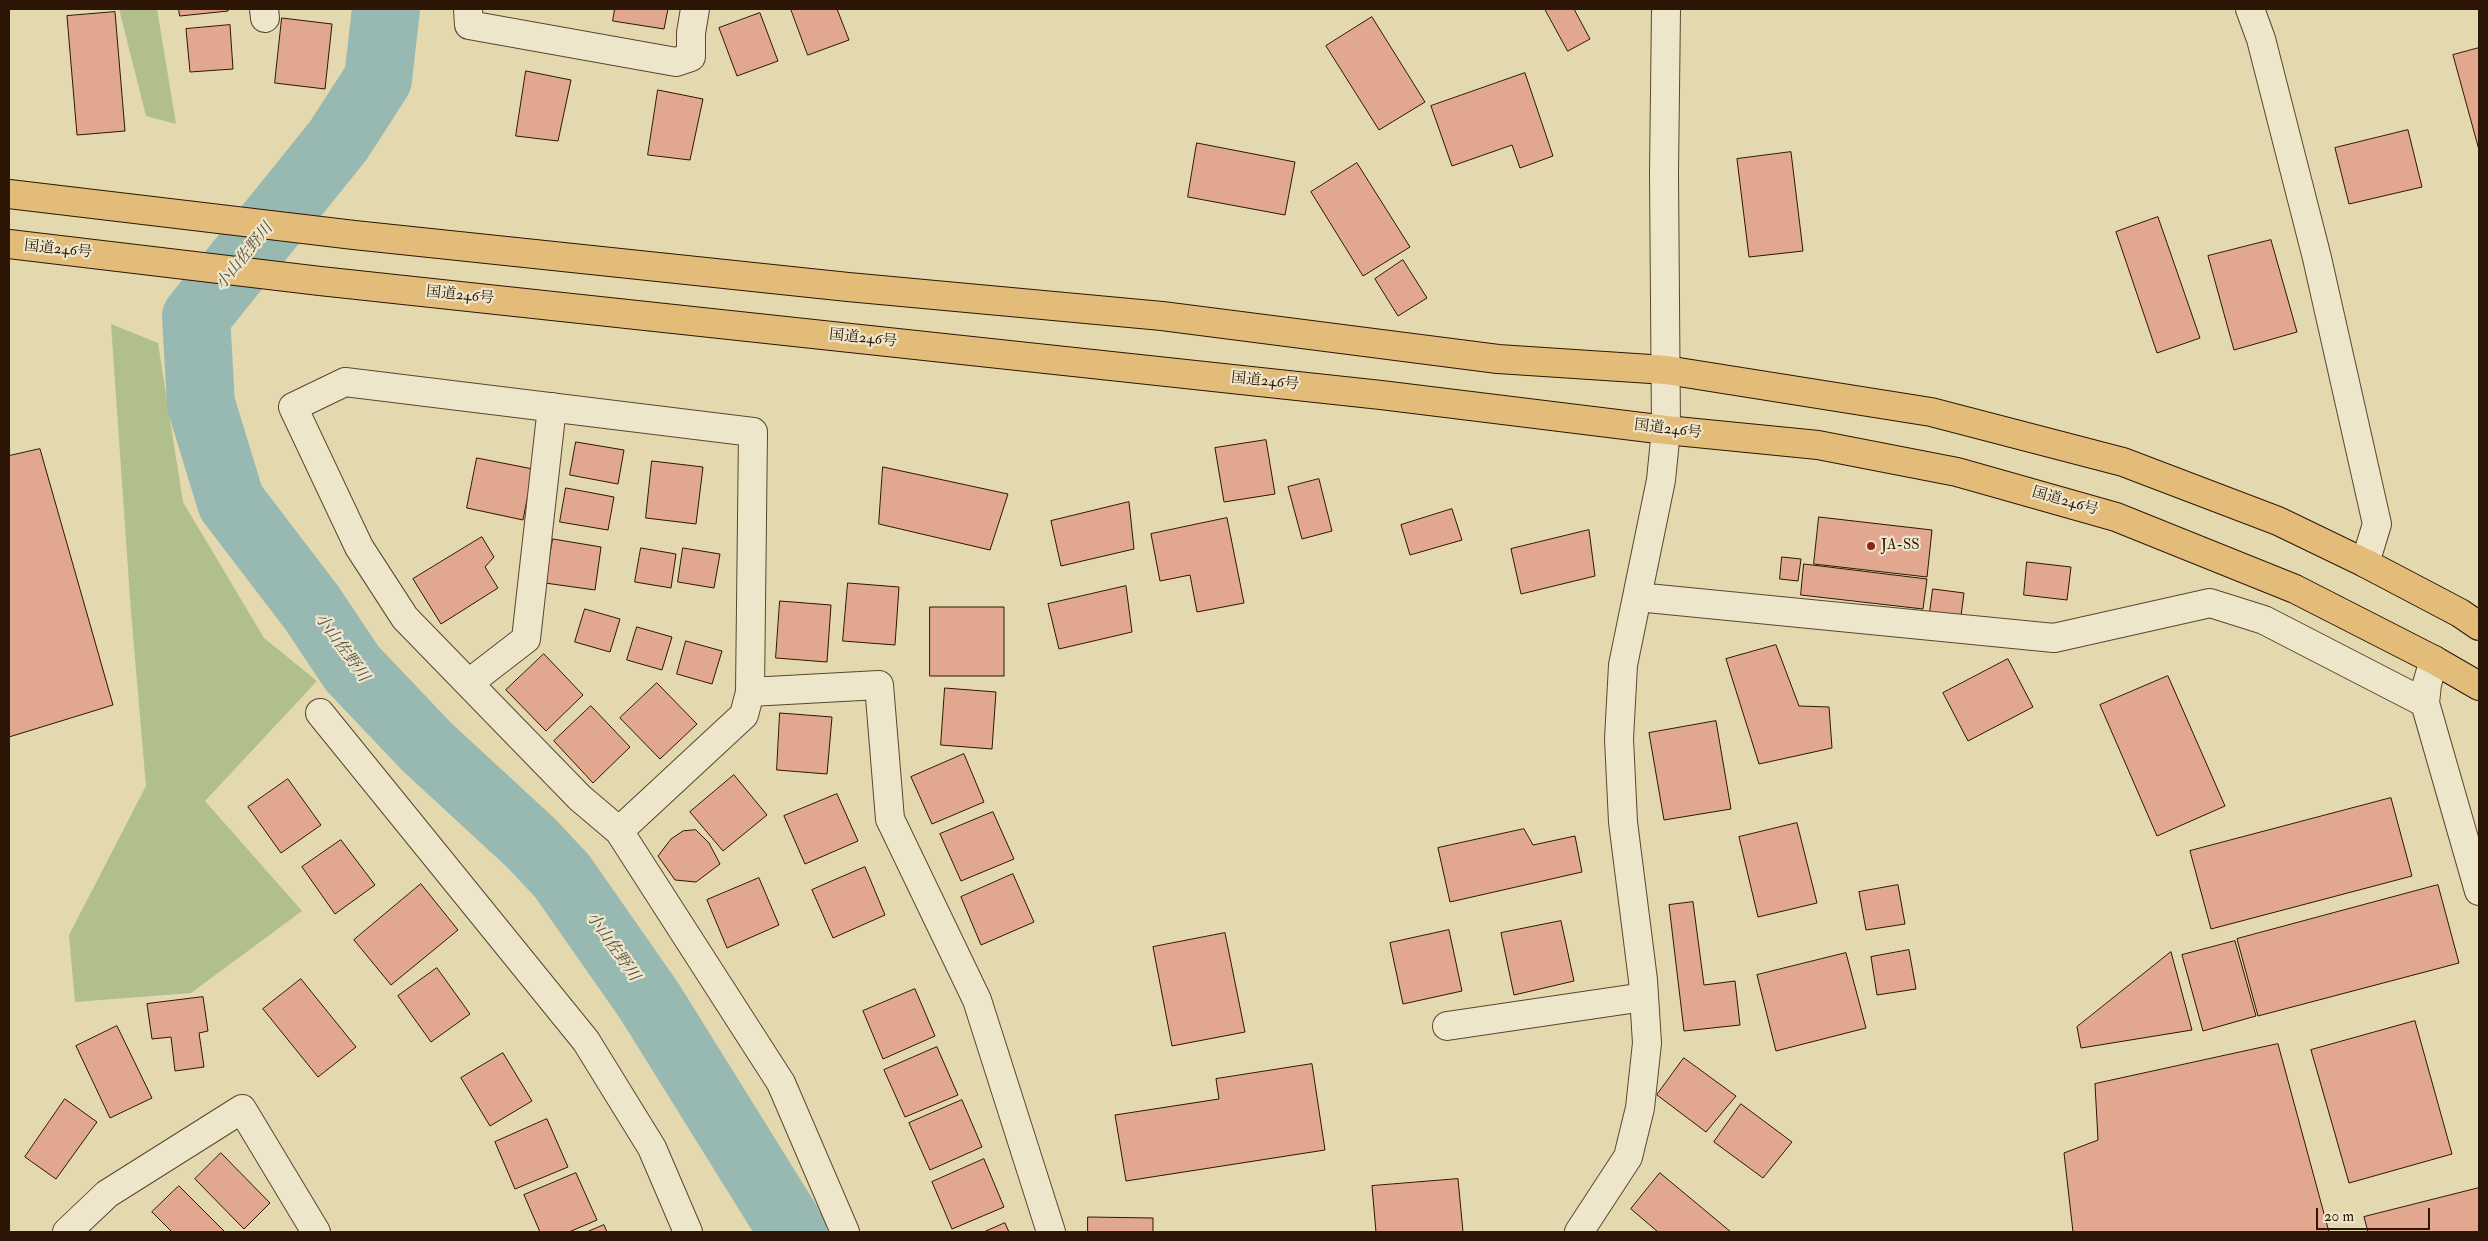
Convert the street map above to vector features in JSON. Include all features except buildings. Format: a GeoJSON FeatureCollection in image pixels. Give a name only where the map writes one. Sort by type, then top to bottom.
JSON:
{"type":"FeatureCollection","features":[{"type":"Feature","properties":{"kind":"highway"},"geometry":{"type":"LineString","coordinates":[[9,194],[354,235],[858,288],[1162,316],[1498,360],[1666,370],[1931,412],[2123,462],[2278,521],[2365,563],[2460,613],[2479,626]]}},
{"type":"Feature","properties":{"kind":"highway","name":"国道246号"},"geometry":{"type":"LineString","coordinates":[[9,244],[320,281],[1382,395],[1666,430],[1818,445],[1957,472],[2116,517],[2295,590],[2434,660],[2479,686]]}},
{"type":"Feature","properties":{"kind":"street"},"geometry":{"type":"LineString","coordinates":[[468,9],[469,25],[676,62],[691,57],[691,33],[695,9]]}},
{"type":"Feature","properties":{"kind":"street"},"geometry":{"type":"LineString","coordinates":[[1579,1232],[1628,1157],[1640,1108],[1647,1043],[1644,997],[1623,822],[1619,739],[1624,665],[1661,480],[1666,430],[1664,173],[1666,9]]}},
{"type":"Feature","properties":{"kind":"street"},"geometry":{"type":"LineString","coordinates":[[2250,9],[2261,39],[2317,258],[2377,524],[2365,563]]}},
{"type":"Feature","properties":{"kind":"street"},"geometry":{"type":"LineString","coordinates":[[619,831],[744,716],[750,692],[753,432],[345,382],[293,407],[364,555],[405,618],[580,798],[619,831],[781,1083],[845,1232]]}},
{"type":"Feature","properties":{"kind":"street"},"geometry":{"type":"LineString","coordinates":[[469,683],[526,639],[552,407]]}},
{"type":"Feature","properties":{"kind":"street"},"geometry":{"type":"LineString","coordinates":[[1637,597],[2054,638],[2210,603],[2264,620],[2425,703]]}},
{"type":"Feature","properties":{"kind":"street"},"geometry":{"type":"LineString","coordinates":[[2434,660],[2427,684],[2425,703],[2479,891]]}},
{"type":"Feature","properties":{"kind":"street"},"geometry":{"type":"LineString","coordinates":[[750,692],[879,685],[890,819],[977,1000],[1051,1232]]}},
{"type":"Feature","properties":{"kind":"street"},"geometry":{"type":"LineString","coordinates":[[320,713],[586,1041],[652,1148],[688,1232]]}},
{"type":"Feature","properties":{"kind":"street"},"geometry":{"type":"LineString","coordinates":[[1447,1026],[1644,997]]}},
{"type":"Feature","properties":{"kind":"street"},"geometry":{"type":"LineString","coordinates":[[67,1232],[107,1194],[242,1109],[316,1232]]}},
{"type":"Feature","properties":{"kind":"green space"},"geometry":{"type":"Polygon","coordinates":[[[119,9],[157,9],[176,124],[146,116],[119,9]]]}},
{"type":"Feature","properties":{"kind":"green space"},"geometry":{"type":"Polygon","coordinates":[[[111,324],[158,343],[183,502],[264,638],[317,681],[205,801],[302,911],[191,993],[75,1002],[69,935],[146,786],[131,612],[111,324]]]}},
{"type":"Feature","properties":{"kind":"waterway","name":"小山佐野川"},"geometry":{"type":"LineString","coordinates":[[386,9],[378,79],[338,141],[196,317],[201,404],[231,502],[312,608],[352,668],[427,747],[531,843],[562,876],[650,1002],[793,1232]]}},
{"type":"Feature","properties":{"kind":"place","name":"JA-SS"},"geometry":{"type":"Point","coordinates":[1871,546]}}]}
